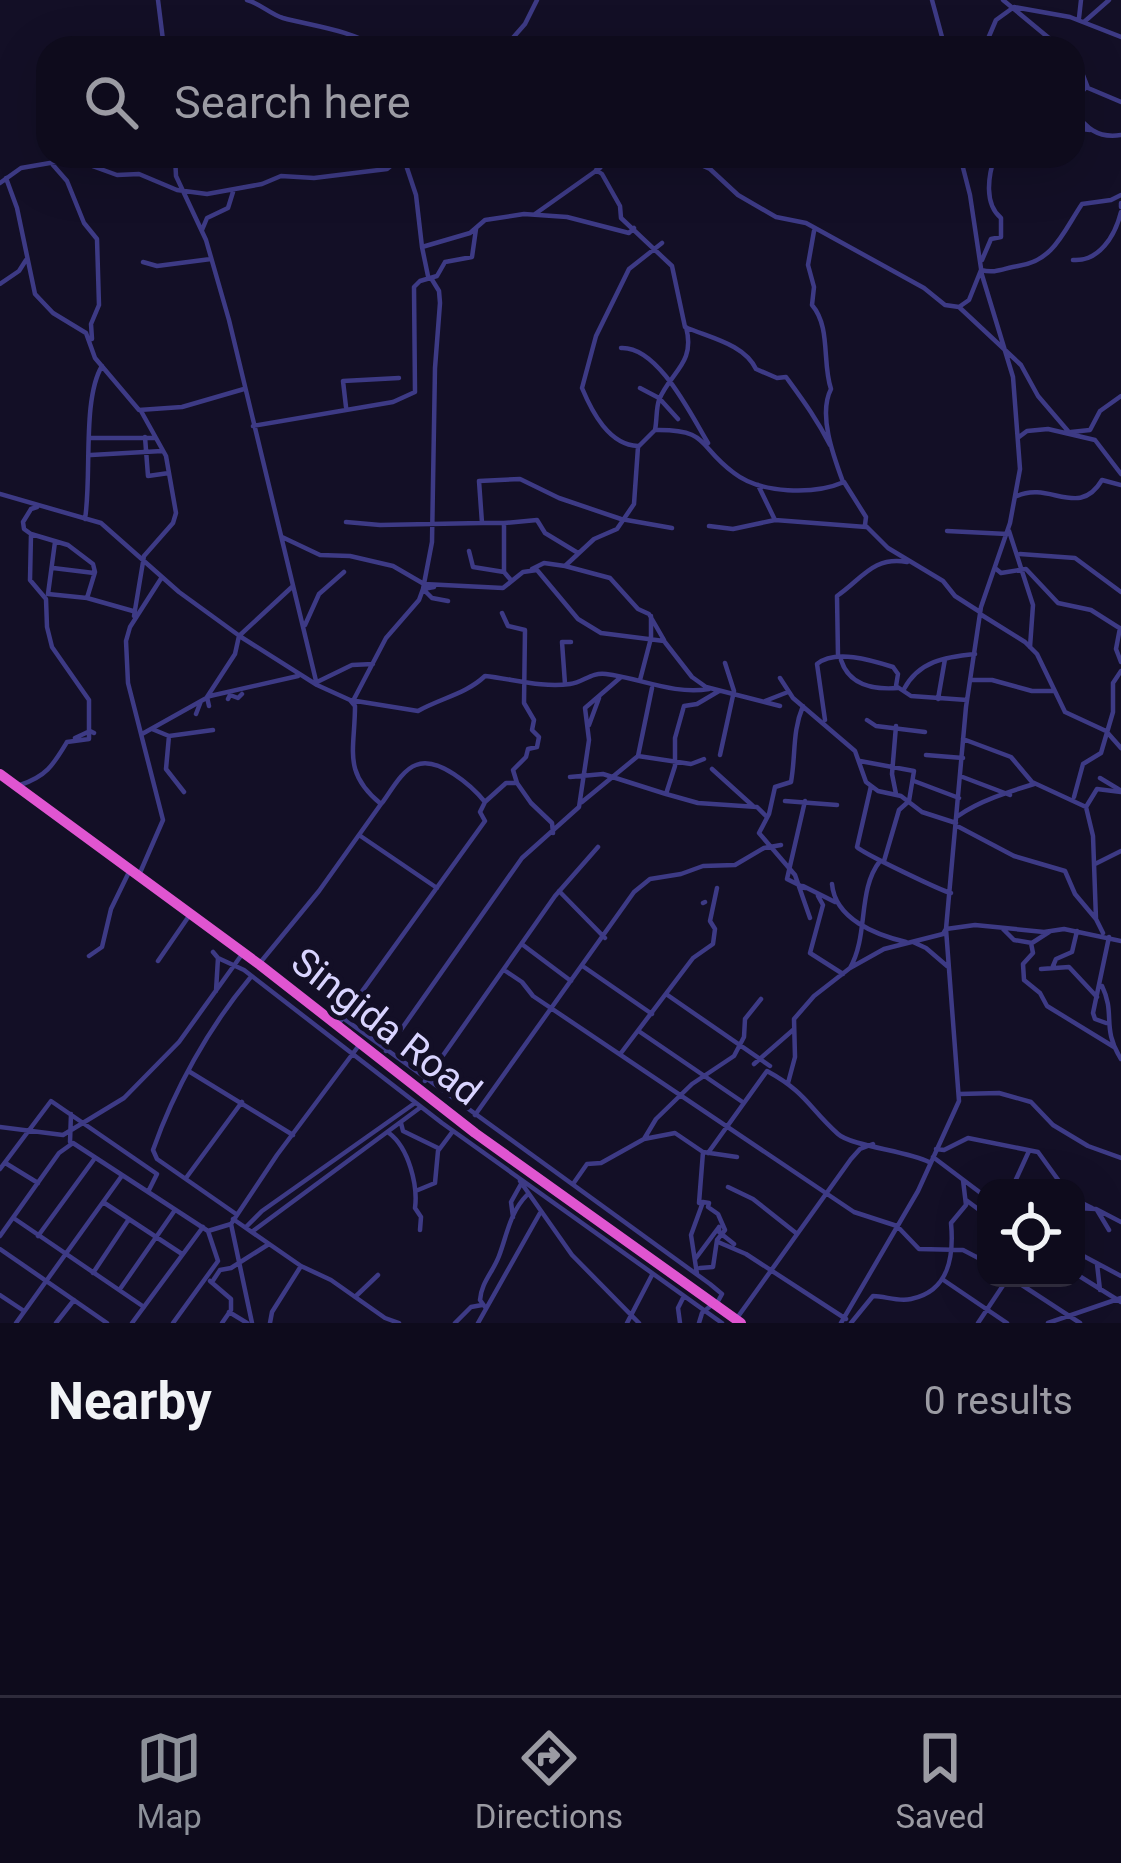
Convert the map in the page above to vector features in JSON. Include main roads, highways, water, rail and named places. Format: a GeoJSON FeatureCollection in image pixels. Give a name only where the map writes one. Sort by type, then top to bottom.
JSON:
{"type":"FeatureCollection","features":[{"type":"Feature","properties":{"kind":"highway","name":"Singida Road"},"geometry":{"type":"LineString","coordinates":[[0,773],[190,914],[239,959],[340,1022],[357,1048],[711,1306],[739,1321]]}}]}
